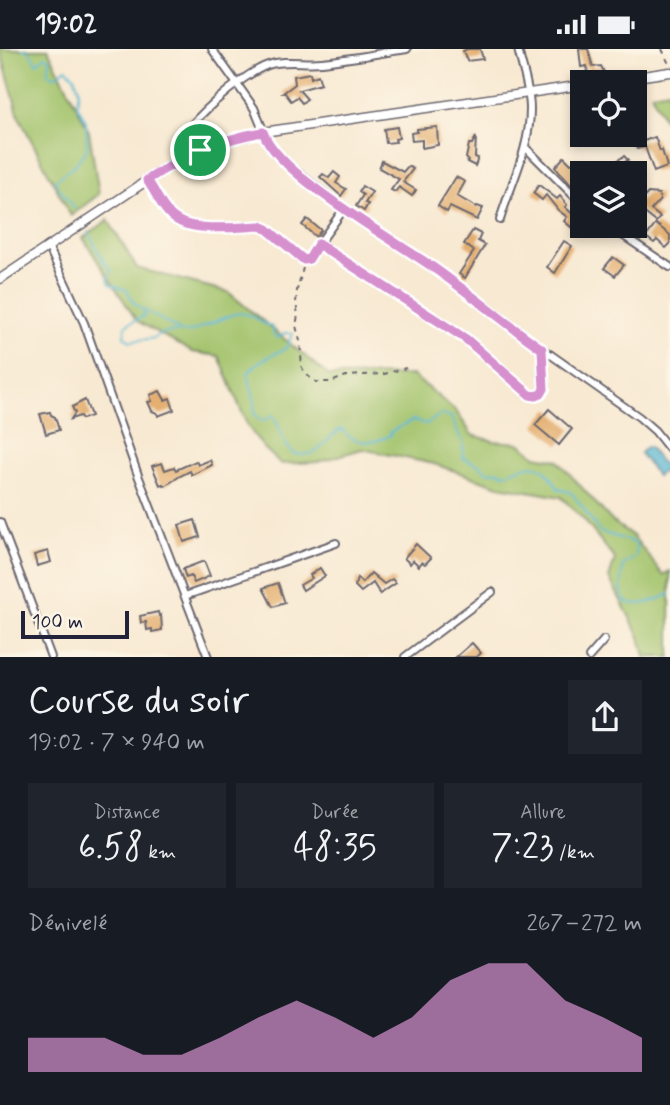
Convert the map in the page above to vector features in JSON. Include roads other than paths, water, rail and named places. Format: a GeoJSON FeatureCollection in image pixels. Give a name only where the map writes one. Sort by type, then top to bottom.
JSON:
{"type":"FeatureCollection","features":[{"type":"Feature","properties":{"kind":"street"},"geometry":{"type":"LineString","coordinates":[[212,49],[254,109],[272,150],[344,209],[434,268],[639,417],[670,450]]}},
{"type":"Feature","properties":{"kind":"street"},"geometry":{"type":"LineString","coordinates":[[179,159],[177,146],[187,131],[212,106],[255,71],[277,62],[319,63],[407,49]]}},
{"type":"Feature","properties":{"kind":"street"},"geometry":{"type":"LineString","coordinates":[[500,220],[510,187],[520,167],[530,109],[518,49]]}},
{"type":"Feature","properties":{"kind":"street"},"geometry":{"type":"LineString","coordinates":[[647,74],[670,70]]}},
{"type":"Feature","properties":{"kind":"street"},"geometry":{"type":"LineString","coordinates":[[0,279],[179,159],[229,139],[570,87]]}},
{"type":"Feature","properties":{"kind":"street"},"geometry":{"type":"LineString","coordinates":[[525,147],[570,192]]}},
{"type":"Feature","properties":{"kind":"street"},"geometry":{"type":"LineString","coordinates":[[147,180],[177,221],[192,226],[260,226],[304,260],[309,259],[344,209]]}},
{"type":"Feature","properties":{"kind":"street"},"geometry":{"type":"LineString","coordinates":[[627,238],[670,267]]}},
{"type":"Feature","properties":{"kind":"street"},"geometry":{"type":"LineString","coordinates":[[318,244],[466,339],[530,395],[541,394],[544,389],[542,349]]}},
{"type":"Feature","properties":{"kind":"street"},"geometry":{"type":"LineString","coordinates":[[48,246],[84,323],[138,475],[208,657]]}},
{"type":"Feature","properties":{"kind":"street"},"geometry":{"type":"LineString","coordinates":[[0,522],[51,657]]}},
{"type":"Feature","properties":{"kind":"street"},"geometry":{"type":"LineString","coordinates":[[185,596],[336,543]]}},
{"type":"Feature","properties":{"kind":"street"},"geometry":{"type":"LineString","coordinates":[[405,657],[492,592]]}},
{"type":"Feature","properties":{"kind":"street"},"geometry":{"type":"LineString","coordinates":[[589,657],[604,639]]}},
{"type":"Feature","properties":{"kind":"water"},"geometry":{"type":"Polygon","coordinates":[[[649,447],[666,469],[657,476],[640,453],[649,447]]]}},
{"type":"Feature","properties":{"kind":"waterway"},"geometry":{"type":"LineString","coordinates":[[23,49],[29,51],[37,63],[45,56],[50,59],[48,73],[52,76],[58,75],[66,68],[74,76],[79,89],[77,105],[86,121],[87,149],[75,165],[54,181],[75,209]]}},
{"type":"Feature","properties":{"kind":"waterway"},"geometry":{"type":"LineString","coordinates":[[88,232],[111,270],[108,280],[110,284],[127,290],[134,303],[143,310],[144,316],[126,325],[124,336],[130,341],[156,338],[157,335],[168,332],[190,332],[240,313],[271,326],[278,338],[285,333],[293,333],[286,348],[259,362],[248,373],[255,404],[254,413],[260,420],[265,421],[272,415],[275,418],[286,445],[294,454],[304,455],[317,451],[342,429],[358,441],[371,442],[391,435],[390,432],[413,420],[427,424],[441,414],[451,417],[463,442],[463,458],[481,466],[487,472],[498,471],[505,474],[531,466],[543,469],[558,489],[574,496],[600,532],[633,542],[637,546],[636,557],[623,565],[621,589],[624,601],[641,604],[670,594]]}},
{"type":"Feature","properties":{"kind":"waterway"},"geometry":{"type":"LineString","coordinates":[[144,310],[179,330]]}}]}
